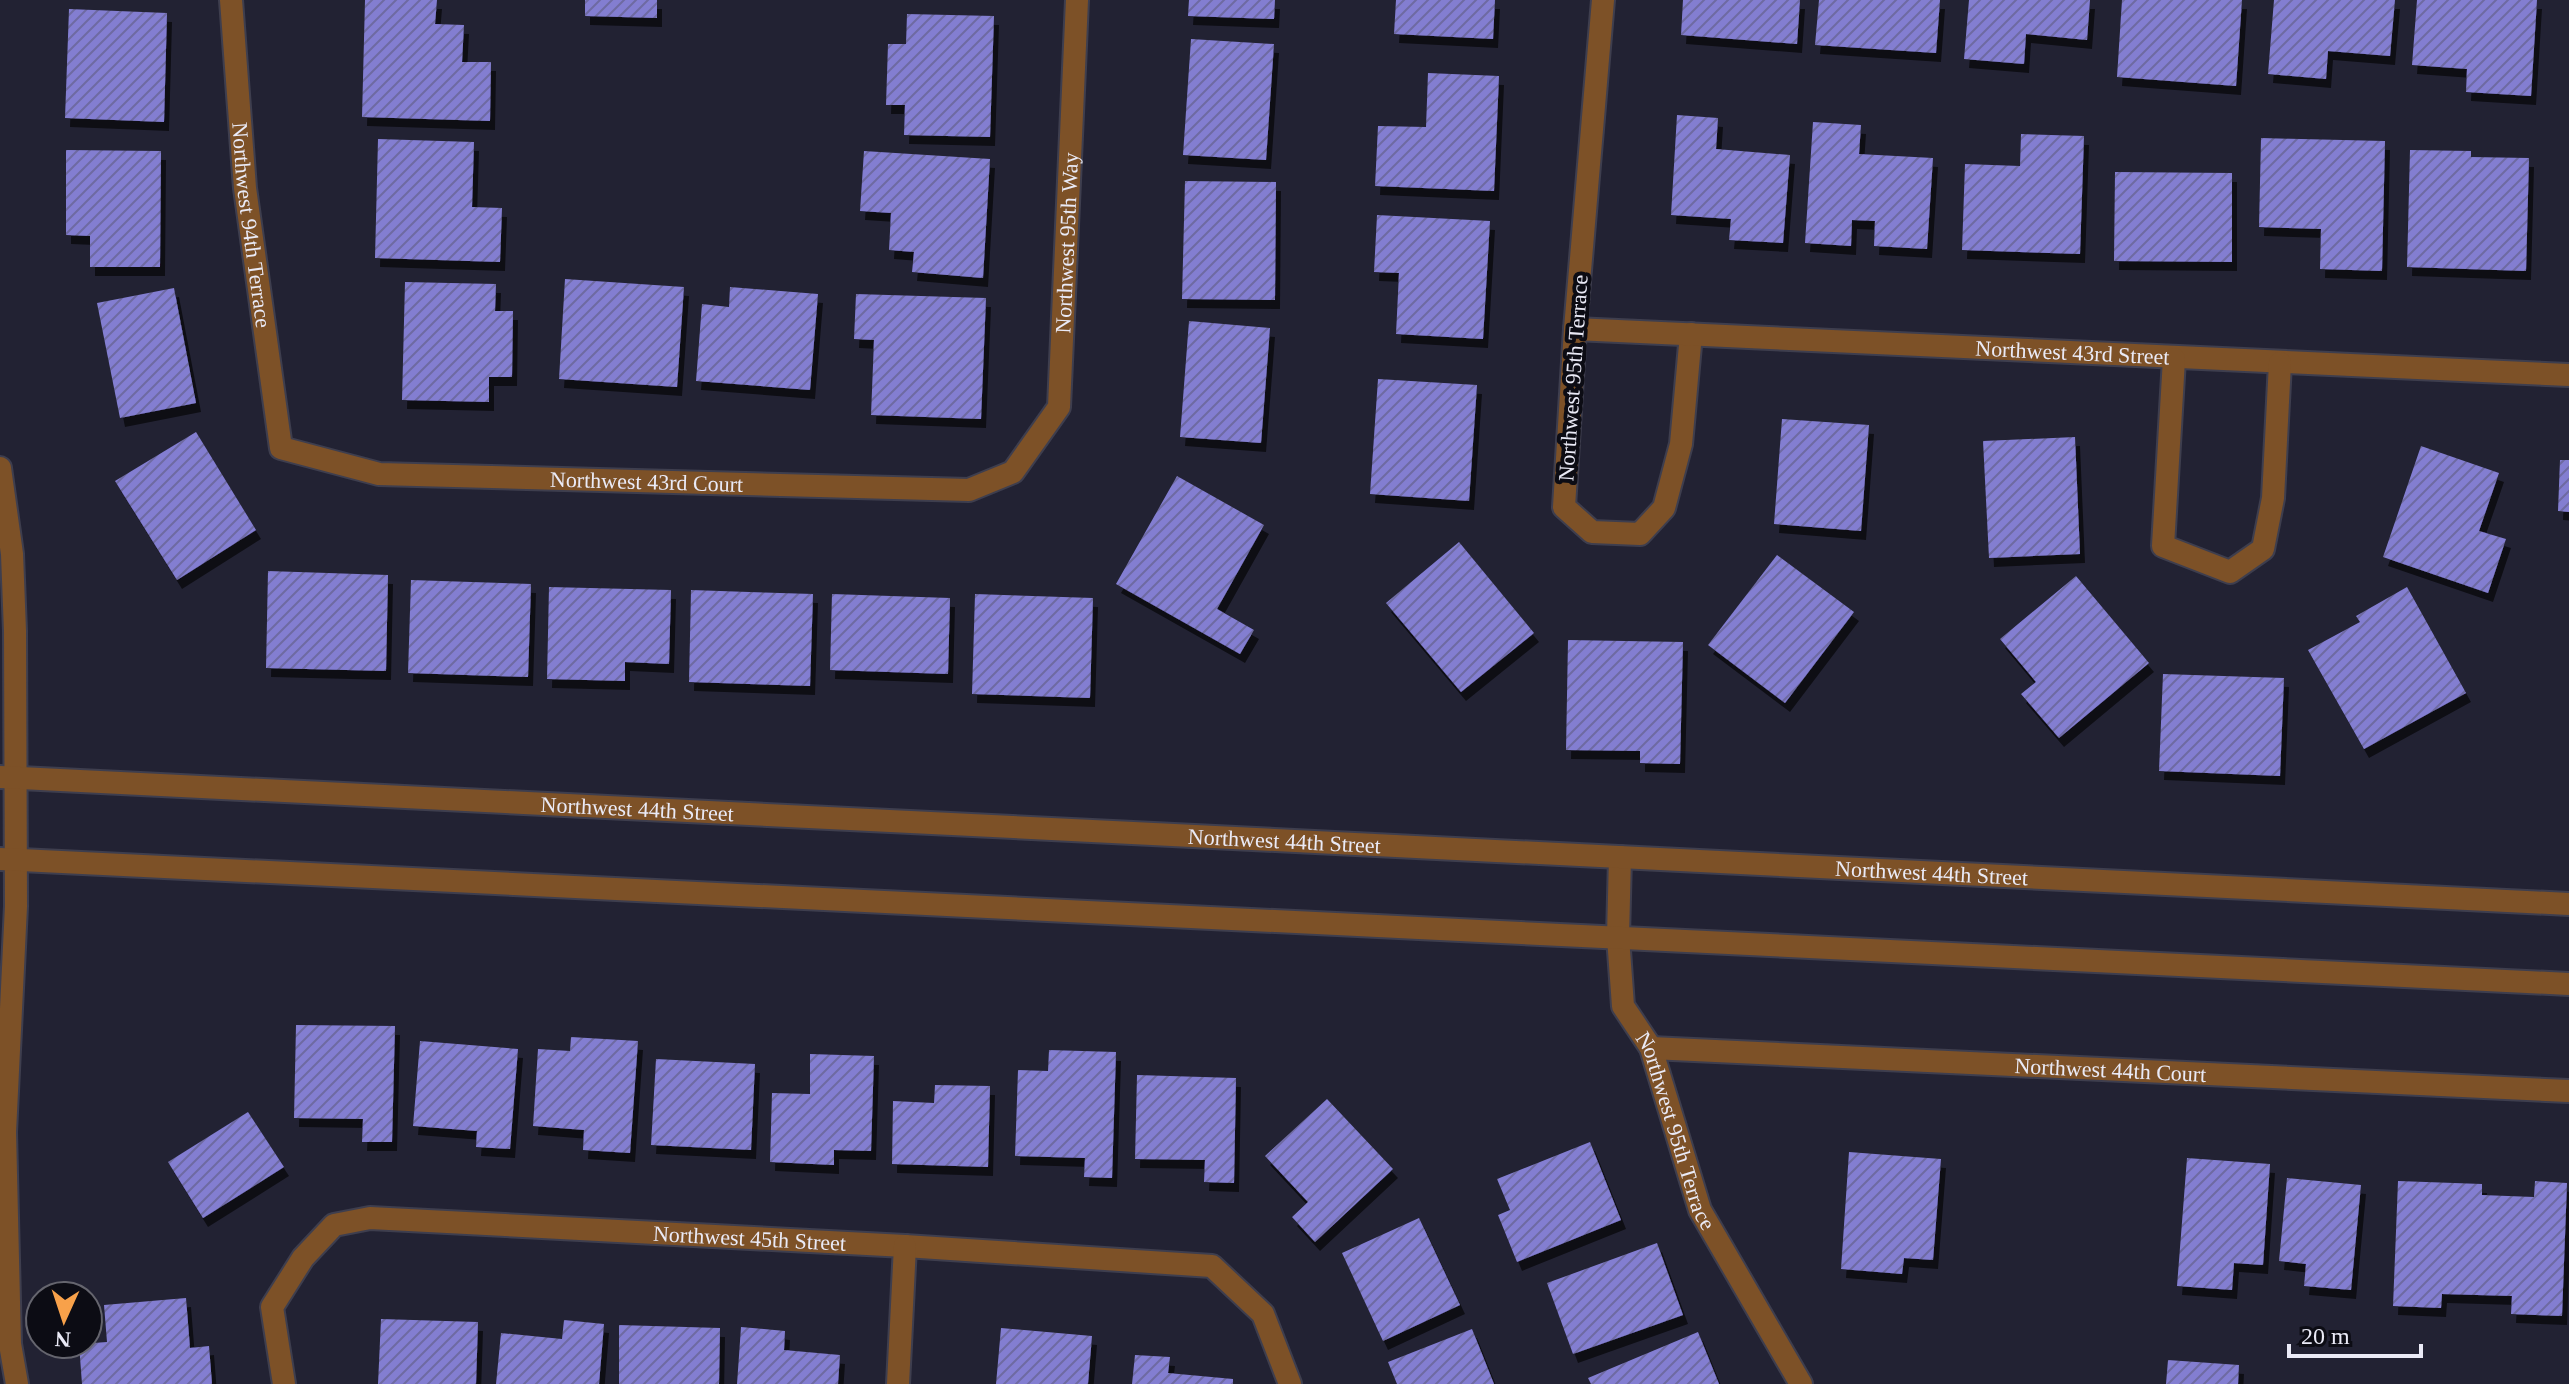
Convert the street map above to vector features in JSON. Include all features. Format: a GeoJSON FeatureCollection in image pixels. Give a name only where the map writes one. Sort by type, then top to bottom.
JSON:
{"type":"FeatureCollection","features":[{"type":"Feature","properties":{"kind":"street","name":"Northwest 94th Terrace"},"geometry":{"type":"LineString","coordinates":[[231,0],[245,188],[281,448]]}},
{"type":"Feature","properties":{"kind":"street","name":"Northwest 95th Way"},"geometry":{"type":"LineString","coordinates":[[1013,472],[1059,407],[1077,0]]}},
{"type":"Feature","properties":{"kind":"street","name":"Northwest 95th Terrace"},"geometry":{"type":"LineString","coordinates":[[1603,0],[1575,329],[1564,507],[1592,532],[1640,534],[1664,508],[1681,444],[1691,334]]}},
{"type":"Feature","properties":{"kind":"street","name":"Northwest 43rd Street"},"geometry":{"type":"LineString","coordinates":[[1575,329],[2569,375]]}},
{"type":"Feature","properties":{"kind":"street"},"geometry":{"type":"LineString","coordinates":[[2174,359],[2163,546],[2230,572],[2263,549],[2273,498],[2280,363]]}},
{"type":"Feature","properties":{"kind":"street","name":"Northwest 43rd Court"},"geometry":{"type":"LineString","coordinates":[[281,448],[379,474],[969,490],[1013,472]]}},
{"type":"Feature","properties":{"kind":"street"},"geometry":{"type":"LineString","coordinates":[[0,468],[12,554],[5,1132],[10,1344],[17,1384]]}},
{"type":"Feature","properties":{"kind":"street","name":"Northwest 44th Street"},"geometry":{"type":"LineString","coordinates":[[8,778],[2569,904]]}},
{"type":"Feature","properties":{"kind":"street","name":"Northwest 95th Terrace"},"geometry":{"type":"LineString","coordinates":[[1620,857],[1618,937],[1623,1006],[1651,1048],[1700,1210],[1801,1384]]}},
{"type":"Feature","properties":{"kind":"street"},"geometry":{"type":"LineString","coordinates":[[8,859],[2569,984]]}},
{"type":"Feature","properties":{"kind":"street","name":"Northwest 44th Court"},"geometry":{"type":"LineString","coordinates":[[1651,1048],[2569,1091]]}},
{"type":"Feature","properties":{"kind":"street","name":"Northwest 45th Street"},"geometry":{"type":"LineString","coordinates":[[284,1384],[272,1307],[303,1258],[334,1225],[370,1218],[905,1246],[1212,1266],[1263,1314],[1290,1384]]}},
{"type":"Feature","properties":{"kind":"street"},"geometry":{"type":"LineString","coordinates":[[898,1384],[905,1246]]}},
{"type":"Feature","properties":{"kind":"building"},"geometry":{"type":"Polygon","coordinates":[[[365,0],[437,0],[435,24],[464,25],[462,62],[491,62],[490,121],[362,117],[365,0]]]}},
{"type":"Feature","properties":{"kind":"building"},"geometry":{"type":"Polygon","coordinates":[[[585,0],[657,0],[657,18],[585,16],[585,0]]]}},
{"type":"Feature","properties":{"kind":"building"},"geometry":{"type":"Polygon","coordinates":[[[1189,0],[1275,0],[1274,19],[1188,16],[1189,0]]]}},
{"type":"Feature","properties":{"kind":"building"},"geometry":{"type":"Polygon","coordinates":[[[1396,0],[1495,0],[1493,39],[1394,34],[1396,0]]]}},
{"type":"Feature","properties":{"kind":"building"},"geometry":{"type":"Polygon","coordinates":[[[1683,0],[1800,0],[1797,44],[1681,35],[1683,0]]]}},
{"type":"Feature","properties":{"kind":"building"},"geometry":{"type":"Polygon","coordinates":[[[1819,0],[1940,0],[1936,53],[1815,45],[1819,0]]]}},
{"type":"Feature","properties":{"kind":"building"},"geometry":{"type":"Polygon","coordinates":[[[1969,0],[2090,0],[2087,40],[2026,34],[2024,64],[1964,59],[1969,0]]]}},
{"type":"Feature","properties":{"kind":"building"},"geometry":{"type":"Polygon","coordinates":[[[2122,0],[2242,0],[2236,86],[2117,77],[2122,0]]]}},
{"type":"Feature","properties":{"kind":"building"},"geometry":{"type":"Polygon","coordinates":[[[2274,0],[2395,0],[2390,56],[2328,51],[2326,79],[2268,74],[2274,0]]]}},
{"type":"Feature","properties":{"kind":"building"},"geometry":{"type":"Polygon","coordinates":[[[2417,0],[2537,0],[2531,96],[2466,92],[2467,69],[2412,65],[2417,0]]]}},
{"type":"Feature","properties":{"kind":"building"},"geometry":{"type":"Polygon","coordinates":[[[69,9],[167,13],[164,122],[65,118],[69,9]]]}},
{"type":"Feature","properties":{"kind":"building"},"geometry":{"type":"Polygon","coordinates":[[[907,14],[994,16],[990,137],[904,135],[905,105],[886,105],[888,44],[906,44],[907,14]]]}},
{"type":"Feature","properties":{"kind":"building"},"geometry":{"type":"Polygon","coordinates":[[[1191,39],[1274,44],[1266,160],[1183,155],[1191,39]]]}},
{"type":"Feature","properties":{"kind":"building"},"geometry":{"type":"Polygon","coordinates":[[[1428,73],[1499,76],[1494,191],[1375,186],[1378,126],[1426,127],[1428,73]]]}},
{"type":"Feature","properties":{"kind":"building"},"geometry":{"type":"Polygon","coordinates":[[[1677,115],[1718,118],[1716,149],[1790,155],[1783,243],[1729,240],[1731,219],[1671,215],[1677,115]]]}},
{"type":"Feature","properties":{"kind":"building"},"geometry":{"type":"Polygon","coordinates":[[[1813,122],[1861,125],[1859,154],[1933,158],[1927,249],[1874,246],[1875,221],[1852,220],[1851,246],[1805,243],[1813,122]]]}},
{"type":"Feature","properties":{"kind":"building"},"geometry":{"type":"Polygon","coordinates":[[[2021,134],[2084,136],[2080,254],[1962,250],[1965,164],[2020,166],[2021,134]]]}},
{"type":"Feature","properties":{"kind":"building"},"geometry":{"type":"Polygon","coordinates":[[[2261,138],[2385,141],[2382,271],[2320,269],[2321,229],[2259,227],[2261,138]]]}},
{"type":"Feature","properties":{"kind":"building"},"geometry":{"type":"Polygon","coordinates":[[[378,139],[474,142],[472,207],[502,208],[500,262],[375,258],[378,139]]]}},
{"type":"Feature","properties":{"kind":"building"},"geometry":{"type":"Polygon","coordinates":[[[66,150],[161,151],[160,267],[90,267],[90,236],[66,235],[66,150]]]}},
{"type":"Feature","properties":{"kind":"building"},"geometry":{"type":"Polygon","coordinates":[[[2410,150],[2471,151],[2471,157],[2529,158],[2526,271],[2407,267],[2410,150]]]}},
{"type":"Feature","properties":{"kind":"building"},"geometry":{"type":"Polygon","coordinates":[[[864,151],[990,159],[983,278],[912,272],[914,252],[889,250],[891,213],[860,211],[864,151]]]}},
{"type":"Feature","properties":{"kind":"building"},"geometry":{"type":"Polygon","coordinates":[[[2115,172],[2232,173],[2232,262],[2114,261],[2115,172]]]}},
{"type":"Feature","properties":{"kind":"building"},"geometry":{"type":"Polygon","coordinates":[[[1185,181],[1276,182],[1275,300],[1182,299],[1185,181]]]}},
{"type":"Feature","properties":{"kind":"building"},"geometry":{"type":"Polygon","coordinates":[[[1377,215],[1490,221],[1483,339],[1396,334],[1399,273],[1374,272],[1377,215]]]}},
{"type":"Feature","properties":{"kind":"building"},"geometry":{"type":"Polygon","coordinates":[[[565,279],[684,287],[677,387],[559,379],[565,279]]]}},
{"type":"Feature","properties":{"kind":"building"},"geometry":{"type":"Polygon","coordinates":[[[405,282],[496,284],[495,311],[513,311],[512,377],[489,377],[489,402],[402,400],[405,282]]]}},
{"type":"Feature","properties":{"kind":"building"},"geometry":{"type":"Polygon","coordinates":[[[730,287],[818,294],[810,390],[696,381],[702,304],[729,307],[730,287]]]}},
{"type":"Feature","properties":{"kind":"building"},"geometry":{"type":"Polygon","coordinates":[[[174,288],[196,403],[120,418],[97,303],[174,288]]]}},
{"type":"Feature","properties":{"kind":"building"},"geometry":{"type":"Polygon","coordinates":[[[856,294],[986,298],[981,419],[871,415],[874,340],[854,339],[856,294]]]}},
{"type":"Feature","properties":{"kind":"building"},"geometry":{"type":"Polygon","coordinates":[[[1189,321],[1270,328],[1261,443],[1180,437],[1189,321]]]}},
{"type":"Feature","properties":{"kind":"building"},"geometry":{"type":"Polygon","coordinates":[[[1378,379],[1477,385],[1469,501],[1370,494],[1378,379]]]}},
{"type":"Feature","properties":{"kind":"building"},"geometry":{"type":"Polygon","coordinates":[[[1782,419],[1869,425],[1861,531],[1774,524],[1782,419]]]}},
{"type":"Feature","properties":{"kind":"building"},"geometry":{"type":"Polygon","coordinates":[[[196,432],[256,530],[177,580],[115,481],[196,432]]]}},
{"type":"Feature","properties":{"kind":"building"},"geometry":{"type":"Polygon","coordinates":[[[2075,437],[2080,554],[1989,558],[1983,441],[2075,437]]]}},
{"type":"Feature","properties":{"kind":"building"},"geometry":{"type":"Polygon","coordinates":[[[2421,446],[2499,473],[2479,531],[2506,539],[2488,593],[2383,557],[2421,446]]]}},
{"type":"Feature","properties":{"kind":"building"},"geometry":{"type":"Polygon","coordinates":[[[2560,460],[2569,460],[2569,512],[2558,511],[2560,460]]]}},
{"type":"Feature","properties":{"kind":"building"},"geometry":{"type":"Polygon","coordinates":[[[1177,476],[1264,525],[1217,609],[1254,630],[1240,654],[1116,584],[1177,476]]]}},
{"type":"Feature","properties":{"kind":"building"},"geometry":{"type":"Polygon","coordinates":[[[1459,542],[1534,633],[1461,692],[1386,603],[1459,542]]]}},
{"type":"Feature","properties":{"kind":"building"},"geometry":{"type":"Polygon","coordinates":[[[1777,555],[1854,612],[1785,703],[1708,645],[1777,555]]]}},
{"type":"Feature","properties":{"kind":"building"},"geometry":{"type":"Polygon","coordinates":[[[268,571],[388,575],[386,671],[266,668],[268,571]]]}},
{"type":"Feature","properties":{"kind":"building"},"geometry":{"type":"Polygon","coordinates":[[[2076,576],[2149,663],[2059,738],[2021,694],[2036,682],[2000,639],[2076,576]]]}},
{"type":"Feature","properties":{"kind":"building"},"geometry":{"type":"Polygon","coordinates":[[[411,580],[531,584],[528,677],[408,673],[411,580]]]}},
{"type":"Feature","properties":{"kind":"building"},"geometry":{"type":"Polygon","coordinates":[[[549,587],[671,590],[669,664],[625,662],[625,681],[547,679],[549,587]]]}},
{"type":"Feature","properties":{"kind":"building"},"geometry":{"type":"Polygon","coordinates":[[[2407,587],[2466,693],[2364,749],[2308,650],[2360,622],[2356,616],[2407,587]]]}},
{"type":"Feature","properties":{"kind":"building"},"geometry":{"type":"Polygon","coordinates":[[[691,590],[813,594],[810,686],[689,682],[691,590]]]}},
{"type":"Feature","properties":{"kind":"building"},"geometry":{"type":"Polygon","coordinates":[[[832,594],[950,598],[948,674],[830,670],[832,594]]]}},
{"type":"Feature","properties":{"kind":"building"},"geometry":{"type":"Polygon","coordinates":[[[975,594],[1093,598],[1090,698],[972,694],[975,594]]]}},
{"type":"Feature","properties":{"kind":"building"},"geometry":{"type":"Polygon","coordinates":[[[1568,640],[1683,642],[1680,764],[1640,763],[1640,751],[1566,750],[1568,640]]]}},
{"type":"Feature","properties":{"kind":"building"},"geometry":{"type":"Polygon","coordinates":[[[2163,674],[2284,678],[2280,776],[2159,771],[2163,674]]]}},
{"type":"Feature","properties":{"kind":"building"},"geometry":{"type":"Polygon","coordinates":[[[296,1025],[395,1026],[392,1142],[362,1142],[363,1119],[294,1118],[296,1025]]]}},
{"type":"Feature","properties":{"kind":"building"},"geometry":{"type":"Polygon","coordinates":[[[571,1037],[638,1041],[630,1153],[583,1150],[584,1130],[533,1126],[538,1049],[570,1051],[571,1037]]]}},
{"type":"Feature","properties":{"kind":"building"},"geometry":{"type":"Polygon","coordinates":[[[420,1041],[518,1049],[510,1149],[476,1147],[477,1131],[413,1126],[420,1041]]]}},
{"type":"Feature","properties":{"kind":"building"},"geometry":{"type":"Polygon","coordinates":[[[1049,1050],[1116,1052],[1112,1178],[1084,1177],[1085,1158],[1015,1156],[1018,1070],[1048,1071],[1049,1050]]]}},
{"type":"Feature","properties":{"kind":"building"},"geometry":{"type":"Polygon","coordinates":[[[810,1054],[874,1056],[871,1151],[834,1150],[834,1165],[770,1162],[772,1093],[810,1094],[810,1054]]]}},
{"type":"Feature","properties":{"kind":"building"},"geometry":{"type":"Polygon","coordinates":[[[656,1059],[755,1064],[751,1150],[651,1145],[656,1059]]]}},
{"type":"Feature","properties":{"kind":"building"},"geometry":{"type":"Polygon","coordinates":[[[1137,1075],[1236,1078],[1234,1183],[1204,1182],[1205,1160],[1135,1159],[1137,1075]]]}},
{"type":"Feature","properties":{"kind":"building"},"geometry":{"type":"Polygon","coordinates":[[[935,1085],[990,1086],[988,1167],[892,1164],[893,1101],[934,1103],[935,1085]]]}},
{"type":"Feature","properties":{"kind":"building"},"geometry":{"type":"Polygon","coordinates":[[[1327,1099],[1393,1169],[1315,1242],[1292,1217],[1308,1202],[1265,1156],[1327,1099]]]}},
{"type":"Feature","properties":{"kind":"building"},"geometry":{"type":"Polygon","coordinates":[[[248,1112],[284,1167],[203,1218],[168,1162],[248,1112]]]}},
{"type":"Feature","properties":{"kind":"building"},"geometry":{"type":"Polygon","coordinates":[[[1590,1142],[1621,1220],[1517,1262],[1498,1215],[1510,1210],[1497,1179],[1590,1142]]]}},
{"type":"Feature","properties":{"kind":"building"},"geometry":{"type":"Polygon","coordinates":[[[1849,1152],[1941,1159],[1933,1260],[1904,1258],[1902,1274],[1841,1269],[1849,1152]]]}},
{"type":"Feature","properties":{"kind":"building"},"geometry":{"type":"Polygon","coordinates":[[[2187,1158],[2270,1164],[2263,1265],[2234,1263],[2232,1290],[2177,1286],[2187,1158]]]}},
{"type":"Feature","properties":{"kind":"building"},"geometry":{"type":"Polygon","coordinates":[[[2287,1178],[2361,1185],[2351,1290],[2304,1286],[2306,1264],[2279,1261],[2287,1178]]]}},
{"type":"Feature","properties":{"kind":"building"},"geometry":{"type":"Polygon","coordinates":[[[2398,1181],[2482,1184],[2482,1195],[2534,1197],[2535,1181],[2567,1183],[2562,1316],[2511,1314],[2512,1296],[2442,1294],[2441,1308],[2393,1306],[2398,1181]]]}},
{"type":"Feature","properties":{"kind":"building"},"geometry":{"type":"Polygon","coordinates":[[[1419,1218],[1460,1305],[1383,1341],[1342,1253],[1419,1218]]]}},
{"type":"Feature","properties":{"kind":"building"},"geometry":{"type":"Polygon","coordinates":[[[1657,1243],[1683,1315],[1573,1354],[1547,1283],[1657,1243]]]}},
{"type":"Feature","properties":{"kind":"building"},"geometry":{"type":"Polygon","coordinates":[[[186,1298],[190,1348],[209,1346],[212,1384],[82,1384],[80,1360],[104,1360],[104,1342],[107,1342],[104,1305],[186,1298]]]}},
{"type":"Feature","properties":{"kind":"building"},"geometry":{"type":"Polygon","coordinates":[[[381,1319],[478,1322],[476,1384],[378,1384],[381,1319]]]}},
{"type":"Feature","properties":{"kind":"building"},"geometry":{"type":"Polygon","coordinates":[[[564,1320],[604,1324],[599,1384],[496,1384],[501,1333],[562,1339],[564,1320]]]}},
{"type":"Feature","properties":{"kind":"building"},"geometry":{"type":"Polygon","coordinates":[[[619,1325],[720,1328],[719,1384],[619,1384],[619,1325]]]}},
{"type":"Feature","properties":{"kind":"building"},"geometry":{"type":"Polygon","coordinates":[[[741,1327],[785,1331],[784,1350],[840,1355],[838,1384],[737,1384],[741,1327]]]}},
{"type":"Feature","properties":{"kind":"building"},"geometry":{"type":"Polygon","coordinates":[[[1001,1328],[1092,1336],[1088,1384],[996,1384],[1001,1328]]]}},
{"type":"Feature","properties":{"kind":"building"},"geometry":{"type":"Polygon","coordinates":[[[1472,1329],[1494,1384],[1397,1384],[1388,1362],[1472,1329]]]}},
{"type":"Feature","properties":{"kind":"building"},"geometry":{"type":"Polygon","coordinates":[[[1698,1332],[1719,1384],[1591,1384],[1588,1378],[1698,1332]]]}},
{"type":"Feature","properties":{"kind":"building"},"geometry":{"type":"Polygon","coordinates":[[[1135,1355],[1170,1357],[1168,1373],[1233,1379],[1233,1384],[1132,1384],[1135,1355]]]}},
{"type":"Feature","properties":{"kind":"building"},"geometry":{"type":"Polygon","coordinates":[[[2168,1360],[2239,1365],[2238,1384],[2166,1384],[2168,1360]]]}}]}
